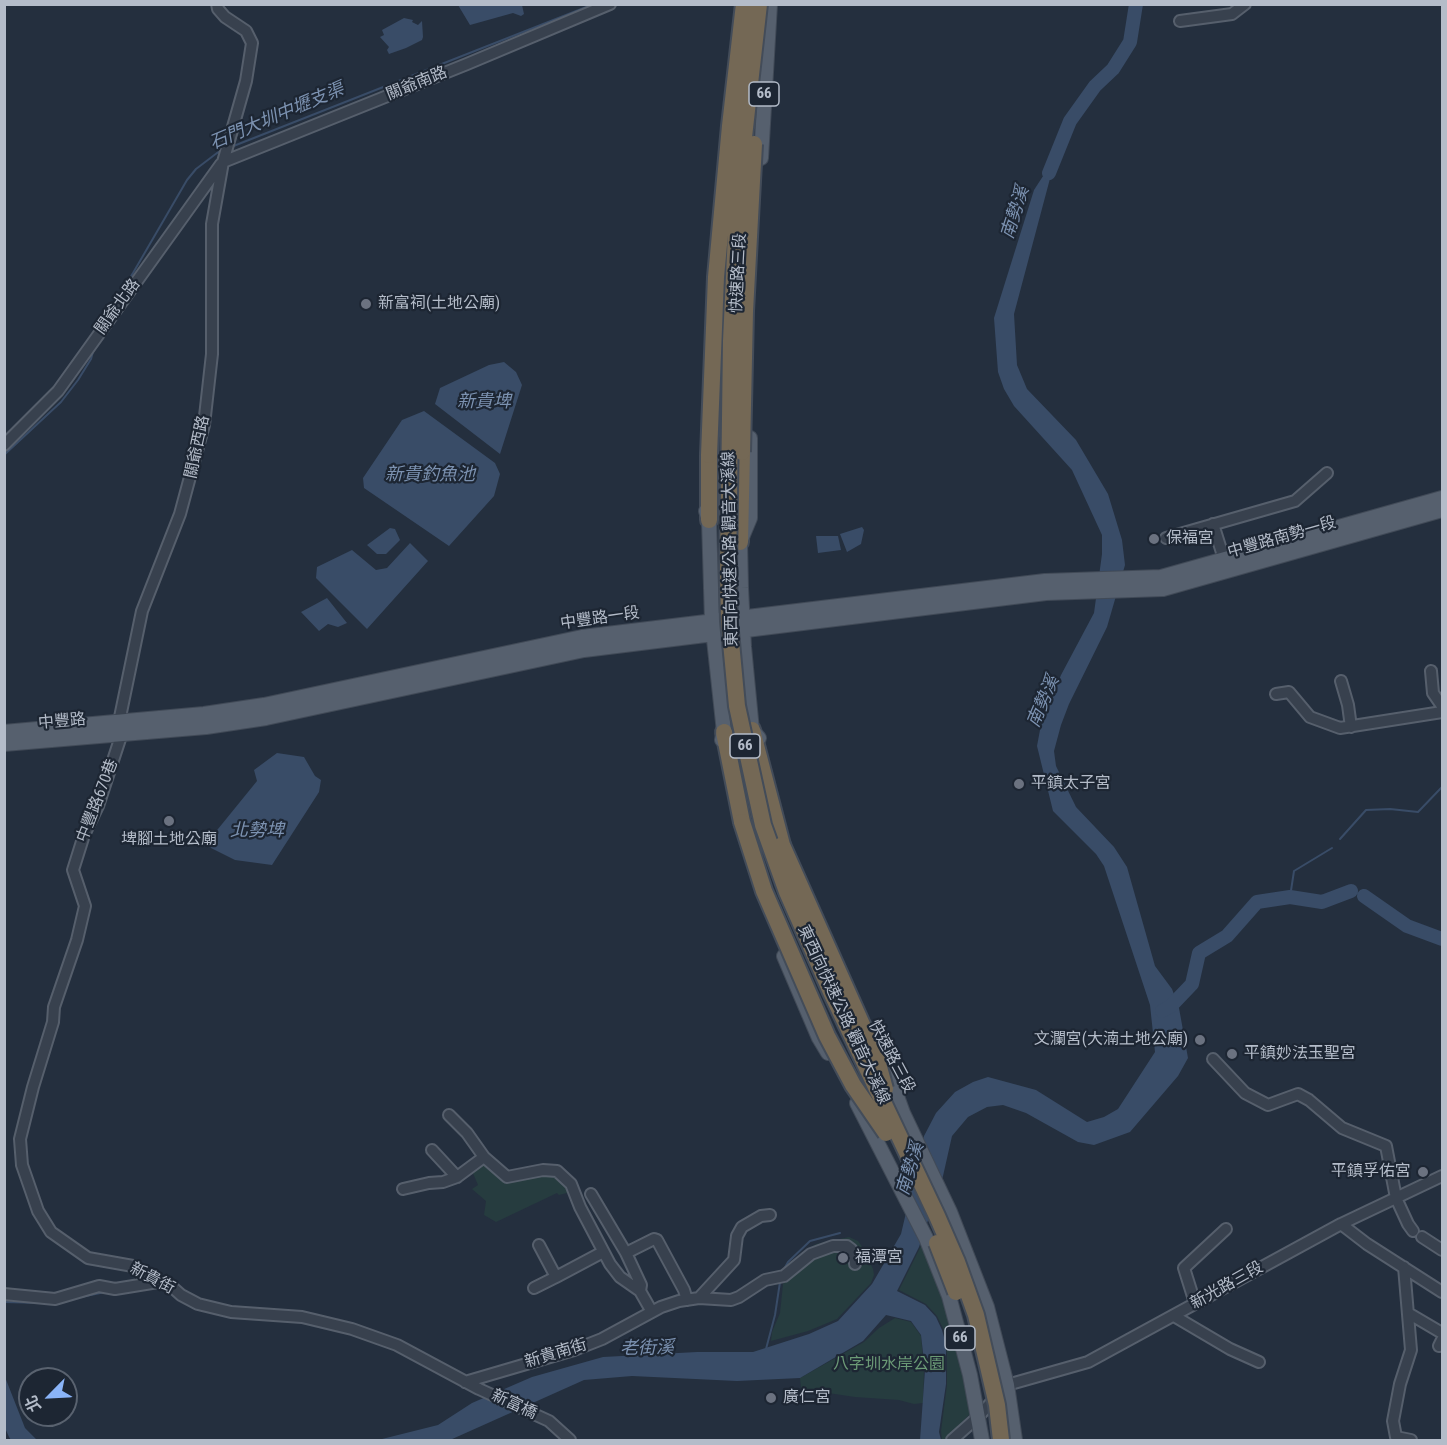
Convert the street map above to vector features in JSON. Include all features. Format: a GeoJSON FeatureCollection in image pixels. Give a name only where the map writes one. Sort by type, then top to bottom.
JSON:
{"type":"FeatureCollection","features":[{"type":"Feature","properties":{"kind":"highway"},"geometry":{"type":"LineString","coordinates":[[709,520],[709,455],[716,277],[744,4]]}},
{"type":"Feature","properties":{"kind":"highway","name":"東西向快速公路 觀音大溪線"},"geometry":{"type":"LineString","coordinates":[[754,4],[729,239],[720,424],[719,606],[728,700],[752,810],[776,889],[894,1124],[962,1307],[986,1406],[991,1440]]}},
{"type":"Feature","properties":{"kind":"highway"},"geometry":{"type":"LineString","coordinates":[[740,542],[745,311],[753,161],[763,51],[762,4]]}},
{"type":"Feature","properties":{"kind":"highway","name":"東西向快速公路 觀音大溪線"},"geometry":{"type":"LineString","coordinates":[[762,4],[738,190],[731,342],[728,581],[729,621],[737,706],[755,794],[771,851],[787,892],[831,992],[953,1253],[976,1315],[997,1405],[1001,1440]]}},
{"type":"Feature","properties":{"kind":"highway"},"geometry":{"type":"LineString","coordinates":[[752,730],[782,845],[876,1056],[894,1124]]}},
{"type":"Feature","properties":{"kind":"highway"},"geometry":{"type":"LineString","coordinates":[[724,732],[742,822],[764,891],[827,1036],[853,1085],[894,1124]]}},
{"type":"Feature","properties":{"kind":"main road","name":"快速路三段"},"geometry":{"type":"LineString","coordinates":[[744,4],[723,182],[702,461],[703,502],[709,520],[713,628],[724,732],[721,745],[735,814],[753,875],[807,996],[819,1038],[868,1122],[926,1238],[948,1296],[970,1375],[978,1416]]}},
{"type":"Feature","properties":{"kind":"main road","name":"快速路三段"},"geometry":{"type":"LineString","coordinates":[[770,4],[751,350],[750,518],[740,542],[743,625],[752,730],[758,735],[789,842],[888,1069],[894,1124]]}},
{"type":"Feature","properties":{"kind":"main road","name":"中豐路南勢一段"},"geometry":{"type":"LineString","coordinates":[[1091,586],[1129,584],[1163,589],[1227,565],[1443,498]]}},
{"type":"Feature","properties":{"kind":"main road","name":"中豐路南勢一段"},"geometry":{"type":"LineString","coordinates":[[1227,565],[1443,510]]}},
{"type":"Feature","properties":{"kind":"main road","name":"中豐路一段"},"geometry":{"type":"LineString","coordinates":[[120,727],[206,727],[266,718],[444,673],[713,628],[1045,582],[1091,586]]}},
{"type":"Feature","properties":{"kind":"main road","name":"中豐路"},"geometry":{"type":"LineString","coordinates":[[4,732],[120,727]]}},
{"type":"Feature","properties":{"kind":"main road","name":"中豐路"},"geometry":{"type":"LineString","coordinates":[[4,744],[120,727]]}},
{"type":"Feature","properties":{"kind":"main road","name":"66"},"geometry":{"type":"LineString","coordinates":[[894,1124],[942,1194],[967,1253],[987,1307],[1006,1385],[1015,1440]]}},
{"type":"Feature","properties":{"kind":"main road","name":"66"},"geometry":{"type":"LineString","coordinates":[[978,1416],[982,1440]]}},
{"type":"Feature","properties":{"kind":"street"},"geometry":{"type":"LineString","coordinates":[[217,4],[225,17],[246,31],[252,43],[246,81],[223,162]]}},
{"type":"Feature","properties":{"kind":"street","name":"關爺南路"},"geometry":{"type":"LineString","coordinates":[[223,162],[610,4]]}},
{"type":"Feature","properties":{"kind":"street","name":"快速路三段"},"geometry":{"type":"LineString","coordinates":[[740,542],[736,513],[736,349],[744,183],[762,4]]}},
{"type":"Feature","properties":{"kind":"street"},"geometry":{"type":"LineString","coordinates":[[1180,21],[1232,14],[1245,4]]}},
{"type":"Feature","properties":{"kind":"street","name":"關爺北路"},"geometry":{"type":"LineString","coordinates":[[4,445],[58,392],[223,162]]}},
{"type":"Feature","properties":{"kind":"street","name":"關爺西路"},"geometry":{"type":"LineString","coordinates":[[120,727],[142,611],[180,514],[204,425],[212,354],[212,224],[223,162]]}},
{"type":"Feature","properties":{"kind":"street"},"geometry":{"type":"LineString","coordinates":[[723,182],[760,184]]}},
{"type":"Feature","properties":{"kind":"street"},"geometry":{"type":"LineString","coordinates":[[712,347],[751,350]]}},
{"type":"Feature","properties":{"kind":"street"},"geometry":{"type":"LineString","coordinates":[[1166,538],[1295,501],[1327,472]]}},
{"type":"Feature","properties":{"kind":"street"},"geometry":{"type":"LineString","coordinates":[[1213,524],[1227,565]]}},
{"type":"Feature","properties":{"kind":"street"},"geometry":{"type":"LineString","coordinates":[[1431,670],[1433,693],[1443,706]]}},
{"type":"Feature","properties":{"kind":"street"},"geometry":{"type":"LineString","coordinates":[[1341,681],[1351,727]]}},
{"type":"Feature","properties":{"kind":"street"},"geometry":{"type":"LineString","coordinates":[[1276,694],[1292,694],[1297,704],[1310,717],[1340,728],[1443,712]]}},
{"type":"Feature","properties":{"kind":"street","name":"中豐路670巷"},"geometry":{"type":"LineString","coordinates":[[73,870],[84,835],[98,806],[120,727]]}},
{"type":"Feature","properties":{"kind":"street","name":"快速路三段"},"geometry":{"type":"LineString","coordinates":[[752,730],[750,744],[773,840],[876,1070],[894,1124]]}},
{"type":"Feature","properties":{"kind":"street","name":"新貴街"},"geometry":{"type":"LineString","coordinates":[[73,870],[85,906],[77,940],[54,1007],[53,1022],[20,1139],[22,1165],[38,1211],[51,1232],[88,1258],[133,1266],[158,1282],[171,1286],[181,1295],[198,1304],[231,1312],[302,1317],[352,1329],[397,1345],[479,1389]]}},
{"type":"Feature","properties":{"kind":"street"},"geometry":{"type":"LineString","coordinates":[[807,996],[848,974]]}},
{"type":"Feature","properties":{"kind":"street"},"geometry":{"type":"LineString","coordinates":[[1213,1059],[1245,1093],[1268,1105],[1298,1094],[1309,1100],[1342,1128],[1386,1146],[1396,1198],[1408,1224],[1418,1234],[1443,1250]]}},
{"type":"Feature","properties":{"kind":"street"},"geometry":{"type":"LineString","coordinates":[[449,1115],[467,1133],[484,1156],[507,1177],[543,1170],[557,1171],[571,1184],[603,1252],[620,1277],[640,1291],[652,1312]]}},
{"type":"Feature","properties":{"kind":"street"},"geometry":{"type":"LineString","coordinates":[[432,1150],[457,1177]]}},
{"type":"Feature","properties":{"kind":"street"},"geometry":{"type":"LineString","coordinates":[[403,1189],[429,1182],[443,1182],[457,1177],[484,1156]]}},
{"type":"Feature","properties":{"kind":"street","name":"新光路三段"},"geometry":{"type":"LineString","coordinates":[[1006,1385],[1088,1362],[1341,1224],[1443,1176]]}},
{"type":"Feature","properties":{"kind":"street"},"geometry":{"type":"LineString","coordinates":[[591,1194],[626,1253],[641,1285],[640,1291]]}},
{"type":"Feature","properties":{"kind":"street"},"geometry":{"type":"LineString","coordinates":[[699,1298],[734,1260],[737,1236],[742,1227],[761,1216],[770,1215]]}},
{"type":"Feature","properties":{"kind":"street"},"geometry":{"type":"LineString","coordinates":[[1341,1224],[1367,1244],[1443,1292]]}},
{"type":"Feature","properties":{"kind":"street"},"geometry":{"type":"LineString","coordinates":[[1195,1303],[1184,1268],[1226,1230]]}},
{"type":"Feature","properties":{"kind":"street"},"geometry":{"type":"LineString","coordinates":[[626,1253],[654,1239],[657,1240],[687,1300]]}},
{"type":"Feature","properties":{"kind":"street"},"geometry":{"type":"LineString","coordinates":[[539,1245],[556,1277]]}},
{"type":"Feature","properties":{"kind":"street","name":"新貴南街"},"geometry":{"type":"LineString","coordinates":[[465,1382],[574,1350],[602,1339],[679,1300],[699,1298],[731,1300],[750,1292],[765,1280],[780,1277],[811,1254],[833,1246],[840,1245],[851,1249],[855,1256],[855,1264]]}},
{"type":"Feature","properties":{"kind":"street"},"geometry":{"type":"LineString","coordinates":[[534,1288],[603,1252]]}},
{"type":"Feature","properties":{"kind":"street"},"geometry":{"type":"LineString","coordinates":[[1404,1268],[1411,1350],[1400,1384],[1393,1421],[1396,1437],[1411,1440]]}},
{"type":"Feature","properties":{"kind":"street"},"geometry":{"type":"LineString","coordinates":[[4,1294],[55,1299],[99,1286],[115,1290],[158,1282]]}},
{"type":"Feature","properties":{"kind":"street"},"geometry":{"type":"LineString","coordinates":[[1408,1313],[1443,1333]]}},
{"type":"Feature","properties":{"kind":"street"},"geometry":{"type":"LineString","coordinates":[[1174,1316],[1230,1349],[1259,1362]]}},
{"type":"Feature","properties":{"kind":"street"},"geometry":{"type":"LineString","coordinates":[[952,1440],[1006,1385]]}},
{"type":"Feature","properties":{"kind":"street","name":"新富橋"},"geometry":{"type":"LineString","coordinates":[[479,1389],[549,1421],[570,1440]]}},
{"type":"Feature","properties":{"kind":"green space"},"geometry":{"type":"Polygon","coordinates":[[[482,1161],[504,1181],[548,1174],[565,1183],[571,1192],[559,1195],[557,1193],[496,1222],[484,1215],[486,1201],[472,1189],[478,1185],[472,1171],[482,1161]]]}},
{"type":"Feature","properties":{"kind":"green space"},"geometry":{"type":"Polygon","coordinates":[[[849,1237],[861,1245],[873,1269],[874,1275],[871,1283],[837,1319],[808,1331],[771,1341],[772,1332],[780,1313],[783,1284],[792,1264],[803,1252],[816,1244],[849,1237]]]}},
{"type":"Feature","properties":{"kind":"green space"},"geometry":{"type":"Polygon","coordinates":[[[924,1240],[945,1298],[966,1376],[970,1414],[944,1440],[942,1440],[941,1431],[947,1385],[947,1354],[944,1330],[937,1316],[926,1304],[899,1290],[924,1240]]]}},
{"type":"Feature","properties":{"kind":"green space","name":"八字圳水岸公園"},"geometry":{"type":"Polygon","coordinates":[[[895,1318],[911,1322],[921,1336],[924,1370],[923,1403],[914,1404],[899,1400],[855,1397],[801,1389],[800,1378],[864,1342],[879,1328],[895,1318]]]}},
{"type":"Feature","properties":{"kind":"water"},"geometry":{"type":"Polygon","coordinates":[[[458,5],[522,5],[524,14],[521,16],[513,13],[470,25],[458,5]]]}},
{"type":"Feature","properties":{"kind":"water"},"geometry":{"type":"Polygon","coordinates":[[[404,18],[413,20],[412,22],[418,25],[422,21],[422,40],[389,54],[387,50],[389,47],[380,37],[384,35],[382,30],[404,18]]]}},
{"type":"Feature","properties":{"kind":"water"},"geometry":{"type":"Polygon","coordinates":[[[1056,156],[1014,314],[1017,365],[1027,389],[1076,440],[1108,494],[1122,540],[1125,565],[1107,627],[1061,725],[1054,751],[1056,766],[1076,807],[1114,847],[1127,867],[1155,966],[1172,989],[1179,1008],[1188,1058],[1178,1076],[1130,1132],[1094,1145],[1078,1142],[1026,1113],[1003,1105],[987,1107],[968,1117],[952,1136],[943,1176],[919,1247],[897,1291],[925,1305],[936,1317],[942,1330],[946,1344],[946,1384],[939,1432],[941,1440],[920,1440],[925,1370],[921,1335],[911,1321],[886,1315],[863,1341],[800,1378],[737,1381],[632,1376],[584,1380],[450,1440],[378,1440],[438,1425],[472,1403],[532,1377],[603,1357],[697,1352],[753,1352],[809,1334],[838,1321],[872,1284],[901,1234],[924,1136],[936,1113],[955,1092],[988,1077],[1036,1090],[1087,1122],[1104,1117],[1118,1109],[1155,1052],[1150,1005],[1104,866],[1096,854],[1053,811],[1037,746],[1046,711],[1061,675],[1094,613],[1102,554],[1102,535],[1072,470],[1014,406],[1004,389],[998,372],[994,318],[1034,190],[1056,156]]]}},
{"type":"Feature","properties":{"kind":"water","name":"新貴埤"},"geometry":{"type":"Polygon","coordinates":[[[504,362],[516,372],[522,385],[500,454],[435,404],[440,388],[489,365],[504,362]]]}},
{"type":"Feature","properties":{"kind":"water","name":"新貴釣魚池"},"geometry":{"type":"Polygon","coordinates":[[[424,411],[495,463],[500,474],[494,496],[449,546],[364,488],[363,478],[402,420],[424,411]]]}},
{"type":"Feature","properties":{"kind":"water"},"geometry":{"type":"Polygon","coordinates":[[[862,527],[864,530],[861,544],[847,552],[840,534],[862,527]]]}},
{"type":"Feature","properties":{"kind":"water"},"geometry":{"type":"Polygon","coordinates":[[[390,528],[395,529],[400,540],[386,554],[377,554],[367,545],[390,528]]]}},
{"type":"Feature","properties":{"kind":"water"},"geometry":{"type":"Polygon","coordinates":[[[816,536],[838,536],[841,550],[818,553],[816,536]]]}},
{"type":"Feature","properties":{"kind":"water"},"geometry":{"type":"Polygon","coordinates":[[[410,543],[428,561],[367,629],[316,578],[317,567],[352,550],[376,570],[387,568],[410,543]]]}},
{"type":"Feature","properties":{"kind":"water"},"geometry":{"type":"Polygon","coordinates":[[[327,598],[347,623],[338,627],[328,624],[319,631],[301,612],[327,598]]]}},
{"type":"Feature","properties":{"kind":"water","name":"北勢埤"},"geometry":{"type":"Polygon","coordinates":[[[277,753],[304,757],[315,776],[321,780],[319,792],[272,865],[235,860],[205,845],[257,781],[254,770],[277,753]]]}},
{"type":"Feature","properties":{"kind":"water"},"geometry":{"type":"Polygon","coordinates":[[[5,1377],[18,1410],[18,1427],[25,1427],[37,1440],[11,1440],[5,1428],[5,1377]]]}},
{"type":"Feature","properties":{"kind":"waterway","name":"石門大圳中壢支渠"},"geometry":{"type":"LineString","coordinates":[[231,147],[594,4]]}},
{"type":"Feature","properties":{"kind":"waterway","name":"南勢溪"},"geometry":{"type":"LineString","coordinates":[[1049,173],[1070,121],[1095,86],[1113,69],[1130,42],[1136,4]]}},
{"type":"Feature","properties":{"kind":"waterway","name":"石門大圳中壢支渠"},"geometry":{"type":"LineString","coordinates":[[104,320],[187,180],[196,169],[223,150]]}},
{"type":"Feature","properties":{"kind":"waterway","name":"石門大圳中壢支渠"},"geometry":{"type":"LineString","coordinates":[[4,455],[61,402],[91,359],[94,348]]}},
{"type":"Feature","properties":{"kind":"waterway"},"geometry":{"type":"LineString","coordinates":[[1340,839],[1366,810],[1390,809],[1418,812],[1442,787]]}},
{"type":"Feature","properties":{"kind":"waterway"},"geometry":{"type":"LineString","coordinates":[[1290,897],[1294,871],[1332,848]]}},
{"type":"Feature","properties":{"kind":"waterway"},"geometry":{"type":"LineString","coordinates":[[1162,1011],[1171,1006],[1192,984],[1199,953],[1227,936],[1257,902],[1290,897],[1322,902],[1351,891]]}},
{"type":"Feature","properties":{"kind":"waterway"},"geometry":{"type":"LineString","coordinates":[[1364,896],[1407,926],[1442,939]]}},
{"type":"Feature","properties":{"kind":"waterway"},"geometry":{"type":"LineString","coordinates":[[783,1271],[788,1262],[810,1241],[840,1233]]}},
{"type":"Feature","properties":{"kind":"waterway"},"geometry":{"type":"LineString","coordinates":[[766,1349],[775,1315],[780,1282]]}},
{"type":"Feature","properties":{"kind":"waterway"},"geometry":{"type":"LineString","coordinates":[[76,1298],[105,1292]]}},
{"type":"Feature","properties":{"kind":"waterway"},"geometry":{"type":"LineString","coordinates":[[4,1302],[44,1303]]}},
{"type":"Feature","properties":{"kind":"place","name":"新富祠(土地公廟)"},"geometry":{"type":"Point","coordinates":[366,304]}},
{"type":"Feature","properties":{"kind":"place","name":"保福宮"},"geometry":{"type":"Point","coordinates":[1154,539]}},
{"type":"Feature","properties":{"kind":"place","name":"平鎮太子宮"},"geometry":{"type":"Point","coordinates":[1019,784]}},
{"type":"Feature","properties":{"kind":"place","name":"埤腳土地公廟"},"geometry":{"type":"Point","coordinates":[169,821]}},
{"type":"Feature","properties":{"kind":"place","name":"文瀾宮(大湳土地公廟)"},"geometry":{"type":"Point","coordinates":[1200,1040]}},
{"type":"Feature","properties":{"kind":"place","name":"平鎮妙法玉聖宮"},"geometry":{"type":"Point","coordinates":[1232,1054]}},
{"type":"Feature","properties":{"kind":"place","name":"平鎮孚佑宮"},"geometry":{"type":"Point","coordinates":[1423,1172]}},
{"type":"Feature","properties":{"kind":"place","name":"福潭宮"},"geometry":{"type":"Point","coordinates":[843,1258]}},
{"type":"Feature","properties":{"kind":"place","name":"廣仁宮"},"geometry":{"type":"Point","coordinates":[771,1398]}},
{"type":"Feature","properties":{"kind":"water label","name":"老街溪"},"geometry":{"type":"Point","coordinates":[647,1349]}}]}
